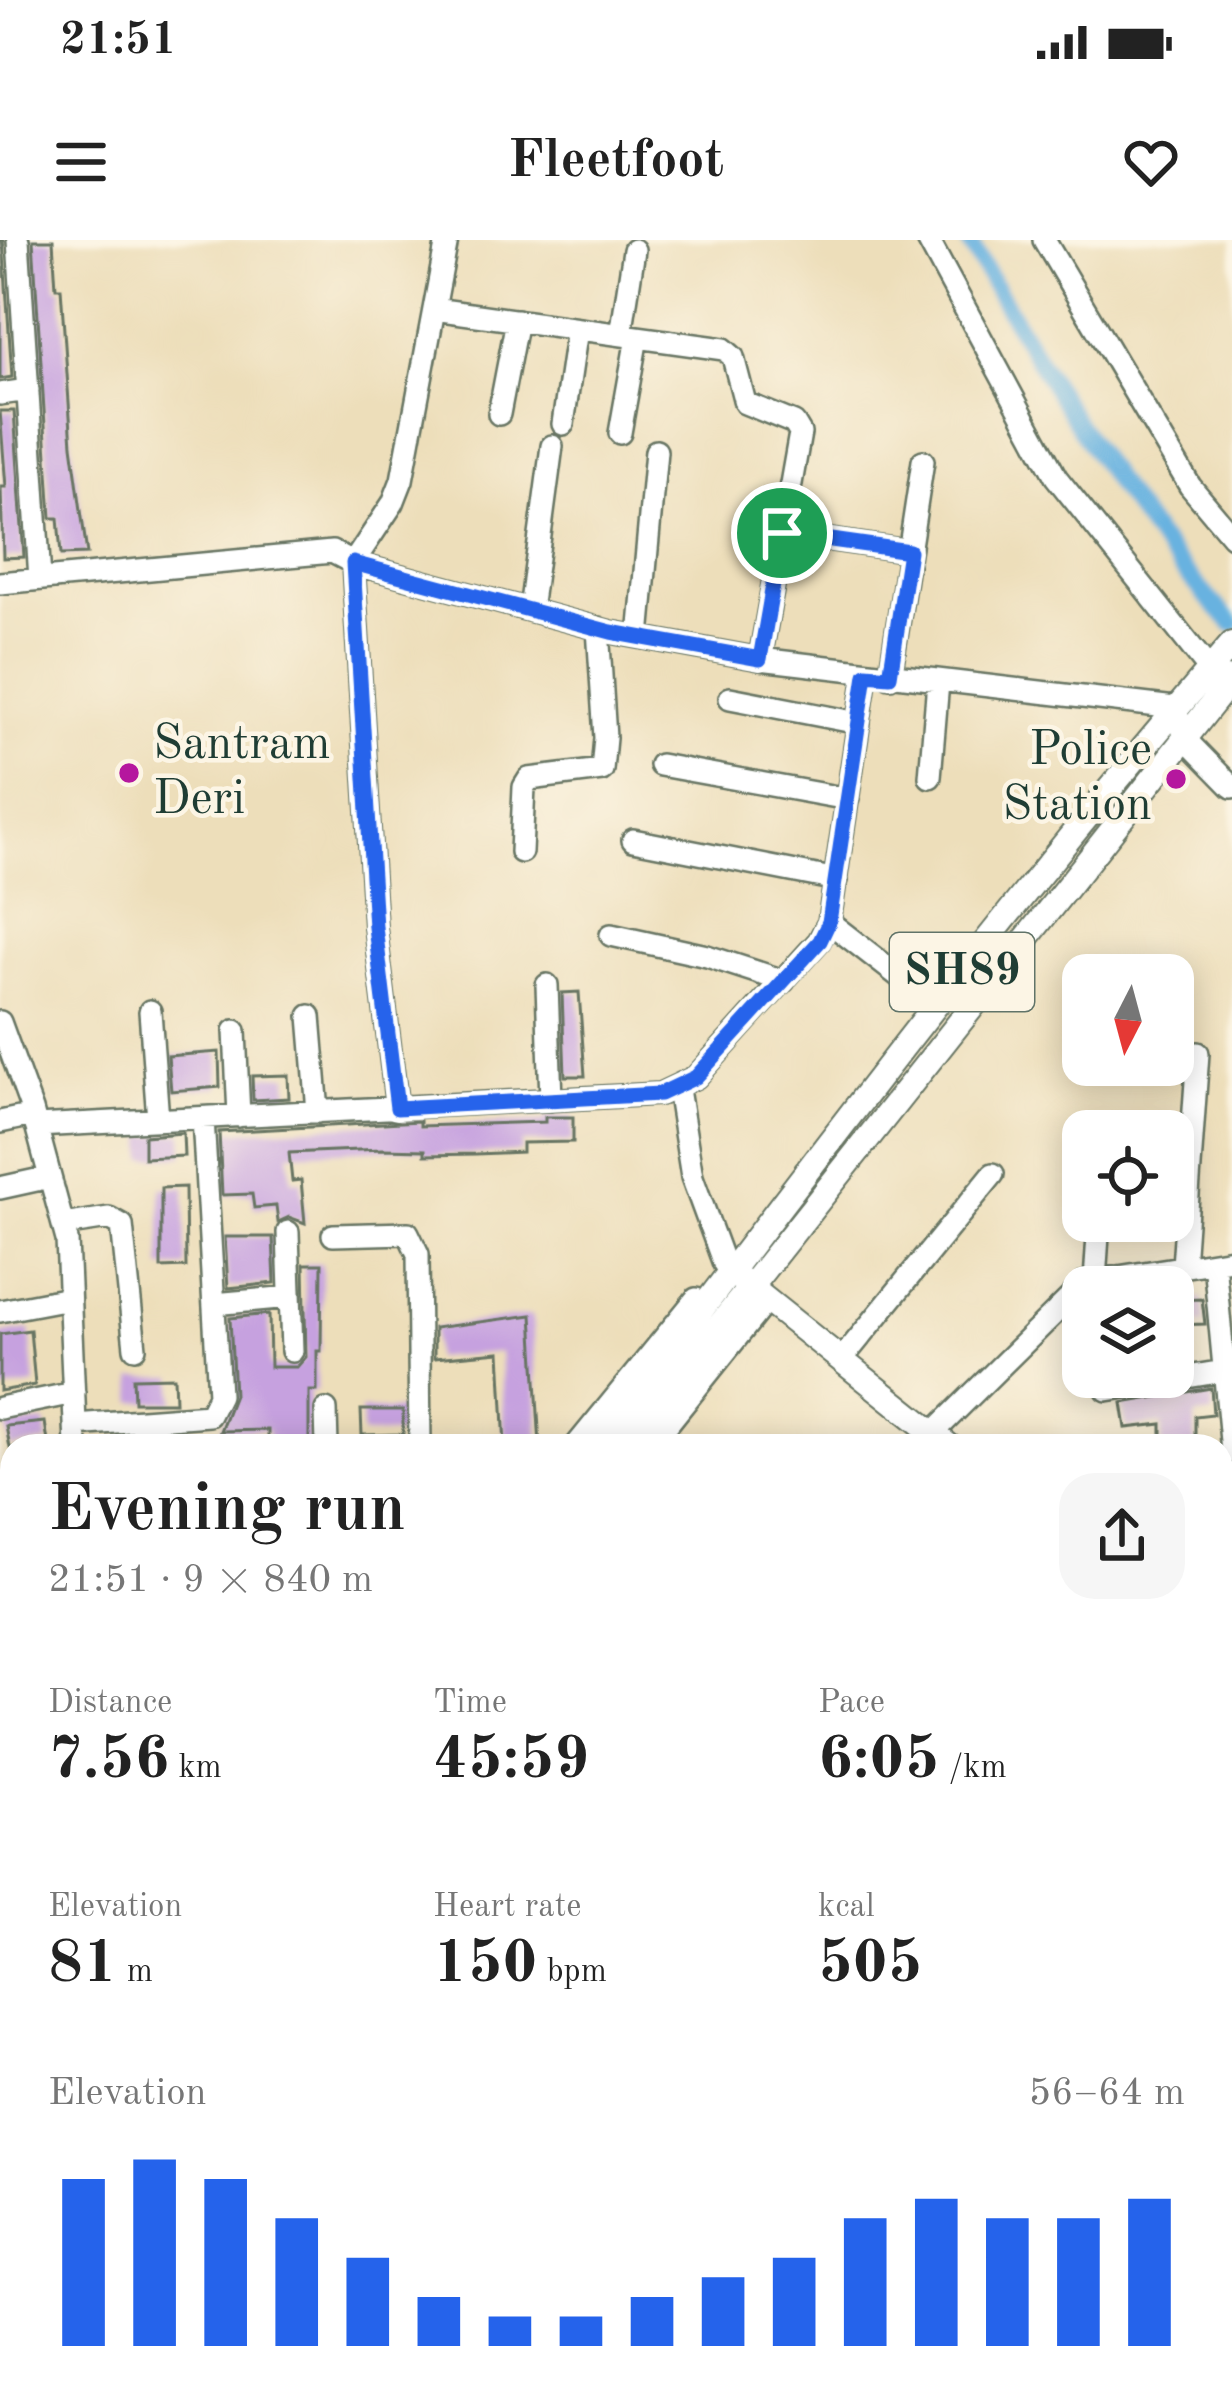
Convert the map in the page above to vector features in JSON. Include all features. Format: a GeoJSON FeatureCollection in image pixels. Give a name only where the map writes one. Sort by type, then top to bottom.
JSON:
{"type":"FeatureCollection","features":[{"type":"Feature","properties":{"kind":"main road","name":"SH89"},"geometry":{"type":"LineString","coordinates":[[608,1434],[742,1281],[1186,740],[1226,678],[1230,646]]}},
{"type":"Feature","properties":{"kind":"main road","name":"SH89"},"geometry":{"type":"LineString","coordinates":[[742,1281],[936,1005],[1175,708],[1226,678]]}},
{"type":"Feature","properties":{"kind":"main road"},"geometry":{"type":"LineString","coordinates":[[742,1281],[842,1359],[926,1434]]}},
{"type":"Feature","properties":{"kind":"main road","name":"SH89"},"geometry":{"type":"LineString","coordinates":[[632,1434],[716,1309]]}},
{"type":"Feature","properties":{"kind":"street"},"geometry":{"type":"LineString","coordinates":[[18,240],[40,579]]}},
{"type":"Feature","properties":{"kind":"street"},"geometry":{"type":"LineString","coordinates":[[397,1108],[375,927],[353,563],[402,480],[447,240]]}},
{"type":"Feature","properties":{"kind":"street"},"geometry":{"type":"LineString","coordinates":[[928,240],[1057,477],[1226,678]]}},
{"type":"Feature","properties":{"kind":"street"},"geometry":{"type":"LineString","coordinates":[[1044,240],[1190,486],[1232,536]]}},
{"type":"Feature","properties":{"kind":"street"},"geometry":{"type":"LineString","coordinates":[[620,433],[634,250]]}},
{"type":"Feature","properties":{"kind":"street"},"geometry":{"type":"LineString","coordinates":[[434,309],[724,349],[733,357],[745,403],[794,423],[800,433],[760,659]]}},
{"type":"Feature","properties":{"kind":"street"},"geometry":{"type":"LineString","coordinates":[[499,414],[517,320]]}},
{"type":"Feature","properties":{"kind":"street"},"geometry":{"type":"LineString","coordinates":[[563,424],[578,329]]}},
{"type":"Feature","properties":{"kind":"street"},"geometry":{"type":"LineString","coordinates":[[0,394],[28,390]]}},
{"type":"Feature","properties":{"kind":"street"},"geometry":{"type":"LineString","coordinates":[[530,610],[552,446]]}},
{"type":"Feature","properties":{"kind":"street"},"geometry":{"type":"LineString","coordinates":[[639,637],[656,451]]}},
{"type":"Feature","properties":{"kind":"street"},"geometry":{"type":"LineString","coordinates":[[0,1122],[158,1120],[660,1094],[696,1077],[820,941],[829,922],[859,723],[878,675],[909,551],[923,461]]}},
{"type":"Feature","properties":{"kind":"street"},"geometry":{"type":"LineString","coordinates":[[782,533],[909,551]]}},
{"type":"Feature","properties":{"kind":"street"},"geometry":{"type":"LineString","coordinates":[[0,583],[332,552],[353,563],[639,637],[878,675],[1175,708],[1186,740],[1232,787]]}},
{"type":"Feature","properties":{"kind":"street"},"geometry":{"type":"LineString","coordinates":[[520,852],[524,788],[529,779],[602,770],[605,738],[598,628]]}},
{"type":"Feature","properties":{"kind":"street"},"geometry":{"type":"LineString","coordinates":[[930,777],[938,682]]}},
{"type":"Feature","properties":{"kind":"street"},"geometry":{"type":"LineString","coordinates":[[730,698],[859,723]]}},
{"type":"Feature","properties":{"kind":"street"},"geometry":{"type":"LineString","coordinates":[[660,765],[848,799]]}},
{"type":"Feature","properties":{"kind":"street"},"geometry":{"type":"LineString","coordinates":[[633,840],[837,880]]}},
{"type":"Feature","properties":{"kind":"street"},"geometry":{"type":"LineString","coordinates":[[829,922],[936,1005]]}},
{"type":"Feature","properties":{"kind":"street"},"geometry":{"type":"LineString","coordinates":[[611,935],[706,956],[784,981]]}},
{"type":"Feature","properties":{"kind":"street"},"geometry":{"type":"LineString","coordinates":[[547,985],[551,1100]]}},
{"type":"Feature","properties":{"kind":"street"},"geometry":{"type":"LineString","coordinates":[[150,1011],[158,1120]]}},
{"type":"Feature","properties":{"kind":"street"},"geometry":{"type":"LineString","coordinates":[[310,1016],[318,1112]]}},
{"type":"Feature","properties":{"kind":"street"},"geometry":{"type":"LineString","coordinates":[[0,1022],[35,1121],[63,1225],[76,1434]]}},
{"type":"Feature","properties":{"kind":"street"},"geometry":{"type":"LineString","coordinates":[[235,1030],[239,1116]]}},
{"type":"Feature","properties":{"kind":"street"},"geometry":{"type":"LineString","coordinates":[[1183,1266],[1198,1052]]}},
{"type":"Feature","properties":{"kind":"street"},"geometry":{"type":"LineString","coordinates":[[678,1089],[692,1177],[742,1281]]}},
{"type":"Feature","properties":{"kind":"street"},"geometry":{"type":"LineString","coordinates":[[83,1434],[209,1415],[218,1395],[203,1118]]}},
{"type":"Feature","properties":{"kind":"street"},"geometry":{"type":"LineString","coordinates":[[842,1359],[993,1174]]}},
{"type":"Feature","properties":{"kind":"street"},"geometry":{"type":"LineString","coordinates":[[0,1188],[50,1177]]}},
{"type":"Feature","properties":{"kind":"street"},"geometry":{"type":"LineString","coordinates":[[63,1225],[109,1218],[122,1225],[135,1348]]}},
{"type":"Feature","properties":{"kind":"street"},"geometry":{"type":"LineString","coordinates":[[288,1232],[292,1351]]}},
{"type":"Feature","properties":{"kind":"street"},"geometry":{"type":"LineString","coordinates":[[333,1235],[394,1232],[413,1240],[418,1253],[420,1434]]}},
{"type":"Feature","properties":{"kind":"street"},"geometry":{"type":"LineString","coordinates":[[1189,1266],[1223,1260],[1224,1371],[1231,1434]]}},
{"type":"Feature","properties":{"kind":"street"},"geometry":{"type":"LineString","coordinates":[[588,1434],[742,1281]]}},
{"type":"Feature","properties":{"kind":"street"},"geometry":{"type":"LineString","coordinates":[[657,1434],[742,1281]]}},
{"type":"Feature","properties":{"kind":"street"},"geometry":{"type":"LineString","coordinates":[[214,1304],[290,1297]]}},
{"type":"Feature","properties":{"kind":"street"},"geometry":{"type":"LineString","coordinates":[[0,1311],[70,1298]]}},
{"type":"Feature","properties":{"kind":"street"},"geometry":{"type":"LineString","coordinates":[[941,1434],[1062,1307]]}},
{"type":"Feature","properties":{"kind":"street"},"geometry":{"type":"LineString","coordinates":[[1194,1376],[1224,1371]]}},
{"type":"Feature","properties":{"kind":"street"},"geometry":{"type":"LineString","coordinates":[[0,1408],[74,1393]]}},
{"type":"Feature","properties":{"kind":"street"},"geometry":{"type":"LineString","coordinates":[[326,1410],[327,1434]]}},
{"type":"Feature","properties":{"kind":"building"},"geometry":{"type":"Polygon","coordinates":[[[0,240],[12,377],[0,379],[0,240]]]}},
{"type":"Feature","properties":{"kind":"building"},"geometry":{"type":"Polygon","coordinates":[[[33,240],[53,240],[87,554],[61,555],[58,518],[51,518],[33,240]]]}},
{"type":"Feature","properties":{"kind":"building"},"geometry":{"type":"Polygon","coordinates":[[[0,411],[14,411],[24,557],[3,558],[1,487],[6,487],[0,411]]]}},
{"type":"Feature","properties":{"kind":"building"},"geometry":{"type":"Polygon","coordinates":[[[579,992],[585,1076],[565,1076],[562,993],[579,992]]]}},
{"type":"Feature","properties":{"kind":"building"},"geometry":{"type":"Polygon","coordinates":[[[219,1052],[220,1087],[171,1091],[168,1056],[219,1052]]]}},
{"type":"Feature","properties":{"kind":"building"},"geometry":{"type":"Polygon","coordinates":[[[288,1075],[289,1098],[253,1100],[252,1076],[288,1075]]]}},
{"type":"Feature","properties":{"kind":"building"},"geometry":{"type":"Polygon","coordinates":[[[545,1117],[573,1117],[573,1142],[522,1143],[522,1152],[476,1154],[425,1155],[425,1150],[382,1149],[289,1153],[292,1181],[301,1180],[305,1223],[289,1217],[278,1222],[276,1206],[254,1208],[252,1194],[222,1195],[219,1132],[420,1121],[420,1126],[545,1122],[545,1117]]]}},
{"type":"Feature","properties":{"kind":"building"},"geometry":{"type":"Polygon","coordinates":[[[183,1133],[184,1156],[144,1158],[144,1136],[183,1133]]]}},
{"type":"Feature","properties":{"kind":"building"},"geometry":{"type":"Polygon","coordinates":[[[185,1187],[186,1267],[161,1268],[161,1188],[185,1187]]]}},
{"type":"Feature","properties":{"kind":"building"},"geometry":{"type":"Polygon","coordinates":[[[225,1237],[273,1237],[275,1283],[228,1288],[225,1237]]]}},
{"type":"Feature","properties":{"kind":"building"},"geometry":{"type":"Polygon","coordinates":[[[304,1264],[322,1264],[321,1351],[317,1351],[317,1391],[309,1391],[309,1434],[220,1431],[234,1395],[230,1318],[269,1314],[270,1367],[297,1367],[306,1357],[304,1264]]]}},
{"type":"Feature","properties":{"kind":"building"},"geometry":{"type":"Polygon","coordinates":[[[1194,1299],[1202,1299],[1205,1324],[1194,1324],[1194,1299]]]}},
{"type":"Feature","properties":{"kind":"building"},"geometry":{"type":"Polygon","coordinates":[[[532,1315],[539,1434],[504,1434],[500,1352],[434,1358],[434,1328],[532,1315]]]}},
{"type":"Feature","properties":{"kind":"building"},"geometry":{"type":"Polygon","coordinates":[[[30,1330],[35,1385],[0,1391],[0,1334],[30,1330]]]}},
{"type":"Feature","properties":{"kind":"building"},"geometry":{"type":"Polygon","coordinates":[[[174,1377],[175,1402],[134,1402],[133,1378],[174,1377]]]}},
{"type":"Feature","properties":{"kind":"building"},"geometry":{"type":"Polygon","coordinates":[[[1211,1388],[1213,1414],[1195,1416],[1195,1434],[1162,1434],[1162,1424],[1126,1428],[1122,1403],[1194,1398],[1194,1391],[1211,1388]]]}},
{"type":"Feature","properties":{"kind":"building"},"geometry":{"type":"Polygon","coordinates":[[[361,1410],[403,1410],[403,1434],[362,1434],[361,1410]]]}},
{"type":"Feature","properties":{"kind":"building"},"geometry":{"type":"Polygon","coordinates":[[[45,1422],[47,1434],[7,1434],[6,1426],[45,1422]]]}},
{"type":"Feature","properties":{"kind":"waterway"},"geometry":{"type":"LineString","coordinates":[[968,240],[1056,391],[1120,488],[1232,623]]}},
{"type":"Feature","properties":{"kind":"place","name":"Santram Deri"},"geometry":{"type":"Point","coordinates":[129,773]}},
{"type":"Feature","properties":{"kind":"place","name":"Police Station"},"geometry":{"type":"Point","coordinates":[1176,779]}},
{"type":"Feature","properties":{"kind":"route"},"geometry":{"type":"LineString","coordinates":[[782,533],[909,551],[890,676],[866,674],[834,900],[820,941],[696,1077],[678,1089],[660,1094],[397,1108],[375,927],[353,563],[611,632],[760,659],[782,533]]}}]}
